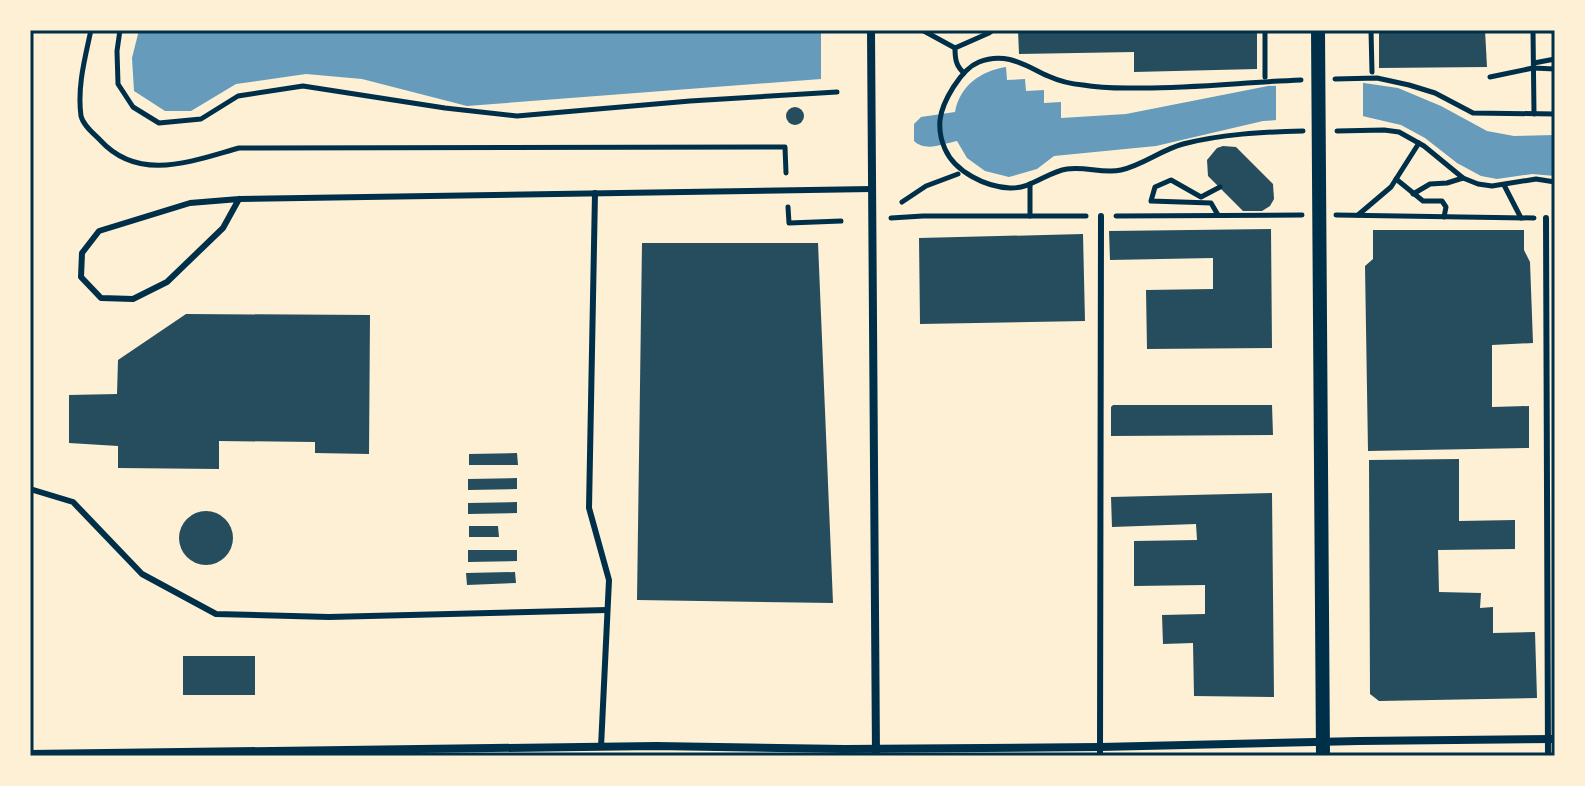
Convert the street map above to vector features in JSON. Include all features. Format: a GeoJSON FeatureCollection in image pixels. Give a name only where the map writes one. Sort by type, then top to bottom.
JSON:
{"type":"FeatureCollection","features":[{"type":"Feature","properties":{"kind":"street"},"geometry":{"type":"LineString","coordinates":[[871,30],[876,752]]}},
{"type":"Feature","properties":{"kind":"street"},"geometry":{"type":"LineString","coordinates":[[1318,30],[1323,749]]}},
{"type":"Feature","properties":{"kind":"street"},"geometry":{"type":"LineString","coordinates":[[30,754],[439,752],[601,747],[656,751],[876,752],[1323,749],[1552,739]]}},
{"type":"Feature","properties":{"kind":"lane"},"geometry":{"type":"LineString","coordinates":[[239,199],[223,228],[167,282],[133,299],[101,298],[81,277],[82,253],[99,231],[190,203],[239,199],[872,189]]}},
{"type":"Feature","properties":{"kind":"lane"},"geometry":{"type":"LineString","coordinates":[[595,193],[589,508],[609,580],[601,747]]}},
{"type":"Feature","properties":{"kind":"lane"},"geometry":{"type":"LineString","coordinates":[[1100,751],[1101,216]]}},
{"type":"Feature","properties":{"kind":"lane"},"geometry":{"type":"LineString","coordinates":[[1546,218],[1552,739],[1548,756]]}},
{"type":"Feature","properties":{"kind":"lane"},"geometry":{"type":"LineString","coordinates":[[30,489],[73,502],[142,574],[216,614],[329,617],[607,610]]}},
{"type":"Feature","properties":{"kind":"path"},"geometry":{"type":"LineString","coordinates":[[91,30],[79,88],[82,121],[103,144],[133,164],[176,166],[239,148],[785,147],[786,173]]}},
{"type":"Feature","properties":{"kind":"path"},"geometry":{"type":"LineString","coordinates":[[120,30],[118,84],[133,107],[159,123],[201,119],[238,96],[303,86],[517,116],[837,92]]}},
{"type":"Feature","properties":{"kind":"path"},"geometry":{"type":"LineString","coordinates":[[922,30],[955,48]]}},
{"type":"Feature","properties":{"kind":"path"},"geometry":{"type":"LineString","coordinates":[[955,48],[993,30]]}},
{"type":"Feature","properties":{"kind":"path"},"geometry":{"type":"LineString","coordinates":[[1265,30],[1265,77]]}},
{"type":"Feature","properties":{"kind":"path"},"geometry":{"type":"LineString","coordinates":[[1371,30],[1372,72]]}},
{"type":"Feature","properties":{"kind":"path"},"geometry":{"type":"LineString","coordinates":[[1533,30],[1534,114]]}},
{"type":"Feature","properties":{"kind":"path"},"geometry":{"type":"LineString","coordinates":[[1542,30],[1555,31]]}},
{"type":"Feature","properties":{"kind":"path"},"geometry":{"type":"LineString","coordinates":[[955,48],[957,65],[964,73]]}},
{"type":"Feature","properties":{"kind":"path"},"geometry":{"type":"LineString","coordinates":[[1307,131],[1239,133],[1180,145],[1123,170],[1111,172],[1070,168],[1030,184],[1006,188],[971,176],[950,159],[940,135],[939,122],[955,84],[980,61],[1002,59],[1021,62],[1048,77],[1067,83],[1108,89],[1308,80]]}},
{"type":"Feature","properties":{"kind":"path"},"geometry":{"type":"LineString","coordinates":[[1490,77],[1555,59]]}},
{"type":"Feature","properties":{"kind":"path"},"geometry":{"type":"LineString","coordinates":[[1533,65],[1555,69]]}},
{"type":"Feature","properties":{"kind":"path"},"geometry":{"type":"LineString","coordinates":[[1322,80],[1377,78],[1435,93],[1473,113],[1555,114]]}},
{"type":"Feature","properties":{"kind":"path"},"geometry":{"type":"LineString","coordinates":[[1322,131],[1399,132],[1419,143],[1463,178],[1492,186],[1536,179],[1555,182]]}},
{"type":"Feature","properties":{"kind":"path"},"geometry":{"type":"LineString","coordinates":[[1358,216],[1391,187],[1419,143]]}},
{"type":"Feature","properties":{"kind":"path"},"geometry":{"type":"LineString","coordinates":[[902,202],[926,186],[958,174]]}},
{"type":"Feature","properties":{"kind":"path"},"geometry":{"type":"LineString","coordinates":[[1413,194],[1430,184],[1463,178]]}},
{"type":"Feature","properties":{"kind":"path"},"geometry":{"type":"LineString","coordinates":[[1396,179],[1423,201],[1442,201],[1446,207],[1444,217]]}},
{"type":"Feature","properties":{"kind":"path"},"geometry":{"type":"LineString","coordinates":[[1218,216],[1211,203],[1151,201],[1155,187],[1171,180],[1201,197],[1220,187]]}},
{"type":"Feature","properties":{"kind":"path"},"geometry":{"type":"LineString","coordinates":[[1030,184],[1030,216]]}},
{"type":"Feature","properties":{"kind":"path"},"geometry":{"type":"LineString","coordinates":[[1504,185],[1521,218]]}},
{"type":"Feature","properties":{"kind":"path"},"geometry":{"type":"LineString","coordinates":[[788,207],[789,223],[841,221]]}},
{"type":"Feature","properties":{"kind":"path"},"geometry":{"type":"LineString","coordinates":[[891,218],[1218,216],[1319,208],[1358,216],[1546,218]]}},
{"type":"Feature","properties":{"kind":"water"},"geometry":{"type":"Polygon","coordinates":[[[139,30],[821,30],[821,79],[467,106],[362,79],[306,74],[236,84],[191,111],[165,111],[134,91],[132,58],[139,30]]]}},
{"type":"Feature","properties":{"kind":"water"},"geometry":{"type":"Polygon","coordinates":[[[1006,67],[1007,80],[1025,79],[1026,91],[1044,90],[1044,103],[1061,102],[1061,118],[1126,114],[1268,86],[1357,82],[1398,88],[1441,106],[1487,131],[1514,136],[1555,135],[1555,176],[1532,174],[1497,179],[1481,176],[1401,125],[1358,115],[1263,121],[1156,146],[1054,156],[1037,169],[1009,177],[985,171],[967,158],[957,141],[929,147],[914,141],[914,124],[921,117],[955,112],[962,94],[973,81],[988,72],[1006,67]]]}},
{"type":"Feature","properties":{"kind":"pier"},"geometry":{"type":"Polygon","coordinates":[[[1363,79],[1363,120],[1276,124],[1276,82],[1363,79]]]}},
{"type":"Feature","properties":{"kind":"building"},"geometry":{"type":"Polygon","coordinates":[[[1018,30],[1257,30],[1257,69],[1134,72],[1134,52],[1019,54],[1018,30]]]}},
{"type":"Feature","properties":{"kind":"building"},"geometry":{"type":"Polygon","coordinates":[[[1379,30],[1485,30],[1487,67],[1379,68],[1379,30]]]}},
{"type":"Feature","properties":{"kind":"building"},"geometry":{"type":"Polygon","coordinates":[[[791,107],[799,107],[804,116],[802,123],[791,125],[786,120],[786,112],[791,107]]]}},
{"type":"Feature","properties":{"kind":"building"},"geometry":{"type":"Polygon","coordinates":[[[1236,147],[1273,184],[1274,199],[1270,206],[1262,211],[1243,211],[1208,176],[1207,160],[1217,148],[1236,147]]]}},
{"type":"Feature","properties":{"kind":"building"},"geometry":{"type":"Polygon","coordinates":[[[1271,229],[1272,348],[1147,349],[1146,290],[1213,289],[1213,258],[1110,260],[1109,231],[1271,229]]]}},
{"type":"Feature","properties":{"kind":"building"},"geometry":{"type":"Polygon","coordinates":[[[1373,230],[1524,230],[1524,250],[1530,262],[1533,343],[1492,345],[1492,407],[1529,406],[1529,448],[1368,451],[1365,266],[1373,259],[1373,230]]]}},
{"type":"Feature","properties":{"kind":"building"},"geometry":{"type":"Polygon","coordinates":[[[1083,234],[1085,321],[920,324],[919,238],[1083,234]]]}},
{"type":"Feature","properties":{"kind":"building"},"geometry":{"type":"Polygon","coordinates":[[[642,243],[818,243],[833,603],[637,600],[642,243]]]}},
{"type":"Feature","properties":{"kind":"building"},"geometry":{"type":"Polygon","coordinates":[[[186,314],[370,315],[369,454],[315,453],[315,442],[219,441],[219,469],[118,468],[118,446],[69,443],[69,395],[117,394],[118,360],[186,314]]]}},
{"type":"Feature","properties":{"kind":"building"},"geometry":{"type":"Polygon","coordinates":[[[1113,405],[1272,405],[1273,435],[1111,436],[1113,405]]]}},
{"type":"Feature","properties":{"kind":"building"},"geometry":{"type":"Polygon","coordinates":[[[517,453],[518,465],[469,465],[469,454],[517,453]]]}},
{"type":"Feature","properties":{"kind":"building"},"geometry":{"type":"Polygon","coordinates":[[[1459,459],[1459,521],[1515,520],[1515,549],[1438,550],[1439,592],[1481,593],[1480,608],[1493,607],[1493,633],[1535,632],[1537,698],[1379,701],[1370,694],[1369,460],[1459,459]]]}},
{"type":"Feature","properties":{"kind":"building"},"geometry":{"type":"Polygon","coordinates":[[[517,478],[517,489],[468,490],[468,479],[517,478]]]}},
{"type":"Feature","properties":{"kind":"building"},"geometry":{"type":"Polygon","coordinates":[[[1272,493],[1274,697],[1194,696],[1193,643],[1163,644],[1162,615],[1205,614],[1205,585],[1134,586],[1134,541],[1197,540],[1196,524],[1112,527],[1111,497],[1272,493]]]}},
{"type":"Feature","properties":{"kind":"building"},"geometry":{"type":"Polygon","coordinates":[[[517,502],[517,513],[468,514],[468,503],[517,502]]]}},
{"type":"Feature","properties":{"kind":"building"},"geometry":{"type":"Polygon","coordinates":[[[206,511],[217,513],[225,519],[231,527],[231,549],[225,557],[217,563],[206,565],[195,563],[187,557],[181,549],[179,538],[181,527],[187,519],[195,513],[206,511]]]}},
{"type":"Feature","properties":{"kind":"building"},"geometry":{"type":"Polygon","coordinates":[[[469,526],[498,526],[499,537],[469,537],[469,526]]]}},
{"type":"Feature","properties":{"kind":"building"},"geometry":{"type":"Polygon","coordinates":[[[468,550],[517,550],[517,561],[468,562],[468,550]]]}},
{"type":"Feature","properties":{"kind":"building"},"geometry":{"type":"Polygon","coordinates":[[[515,572],[516,583],[467,585],[466,573],[515,572]]]}},
{"type":"Feature","properties":{"kind":"building"},"geometry":{"type":"Polygon","coordinates":[[[183,656],[255,656],[255,695],[183,695],[183,656]]]}}]}
